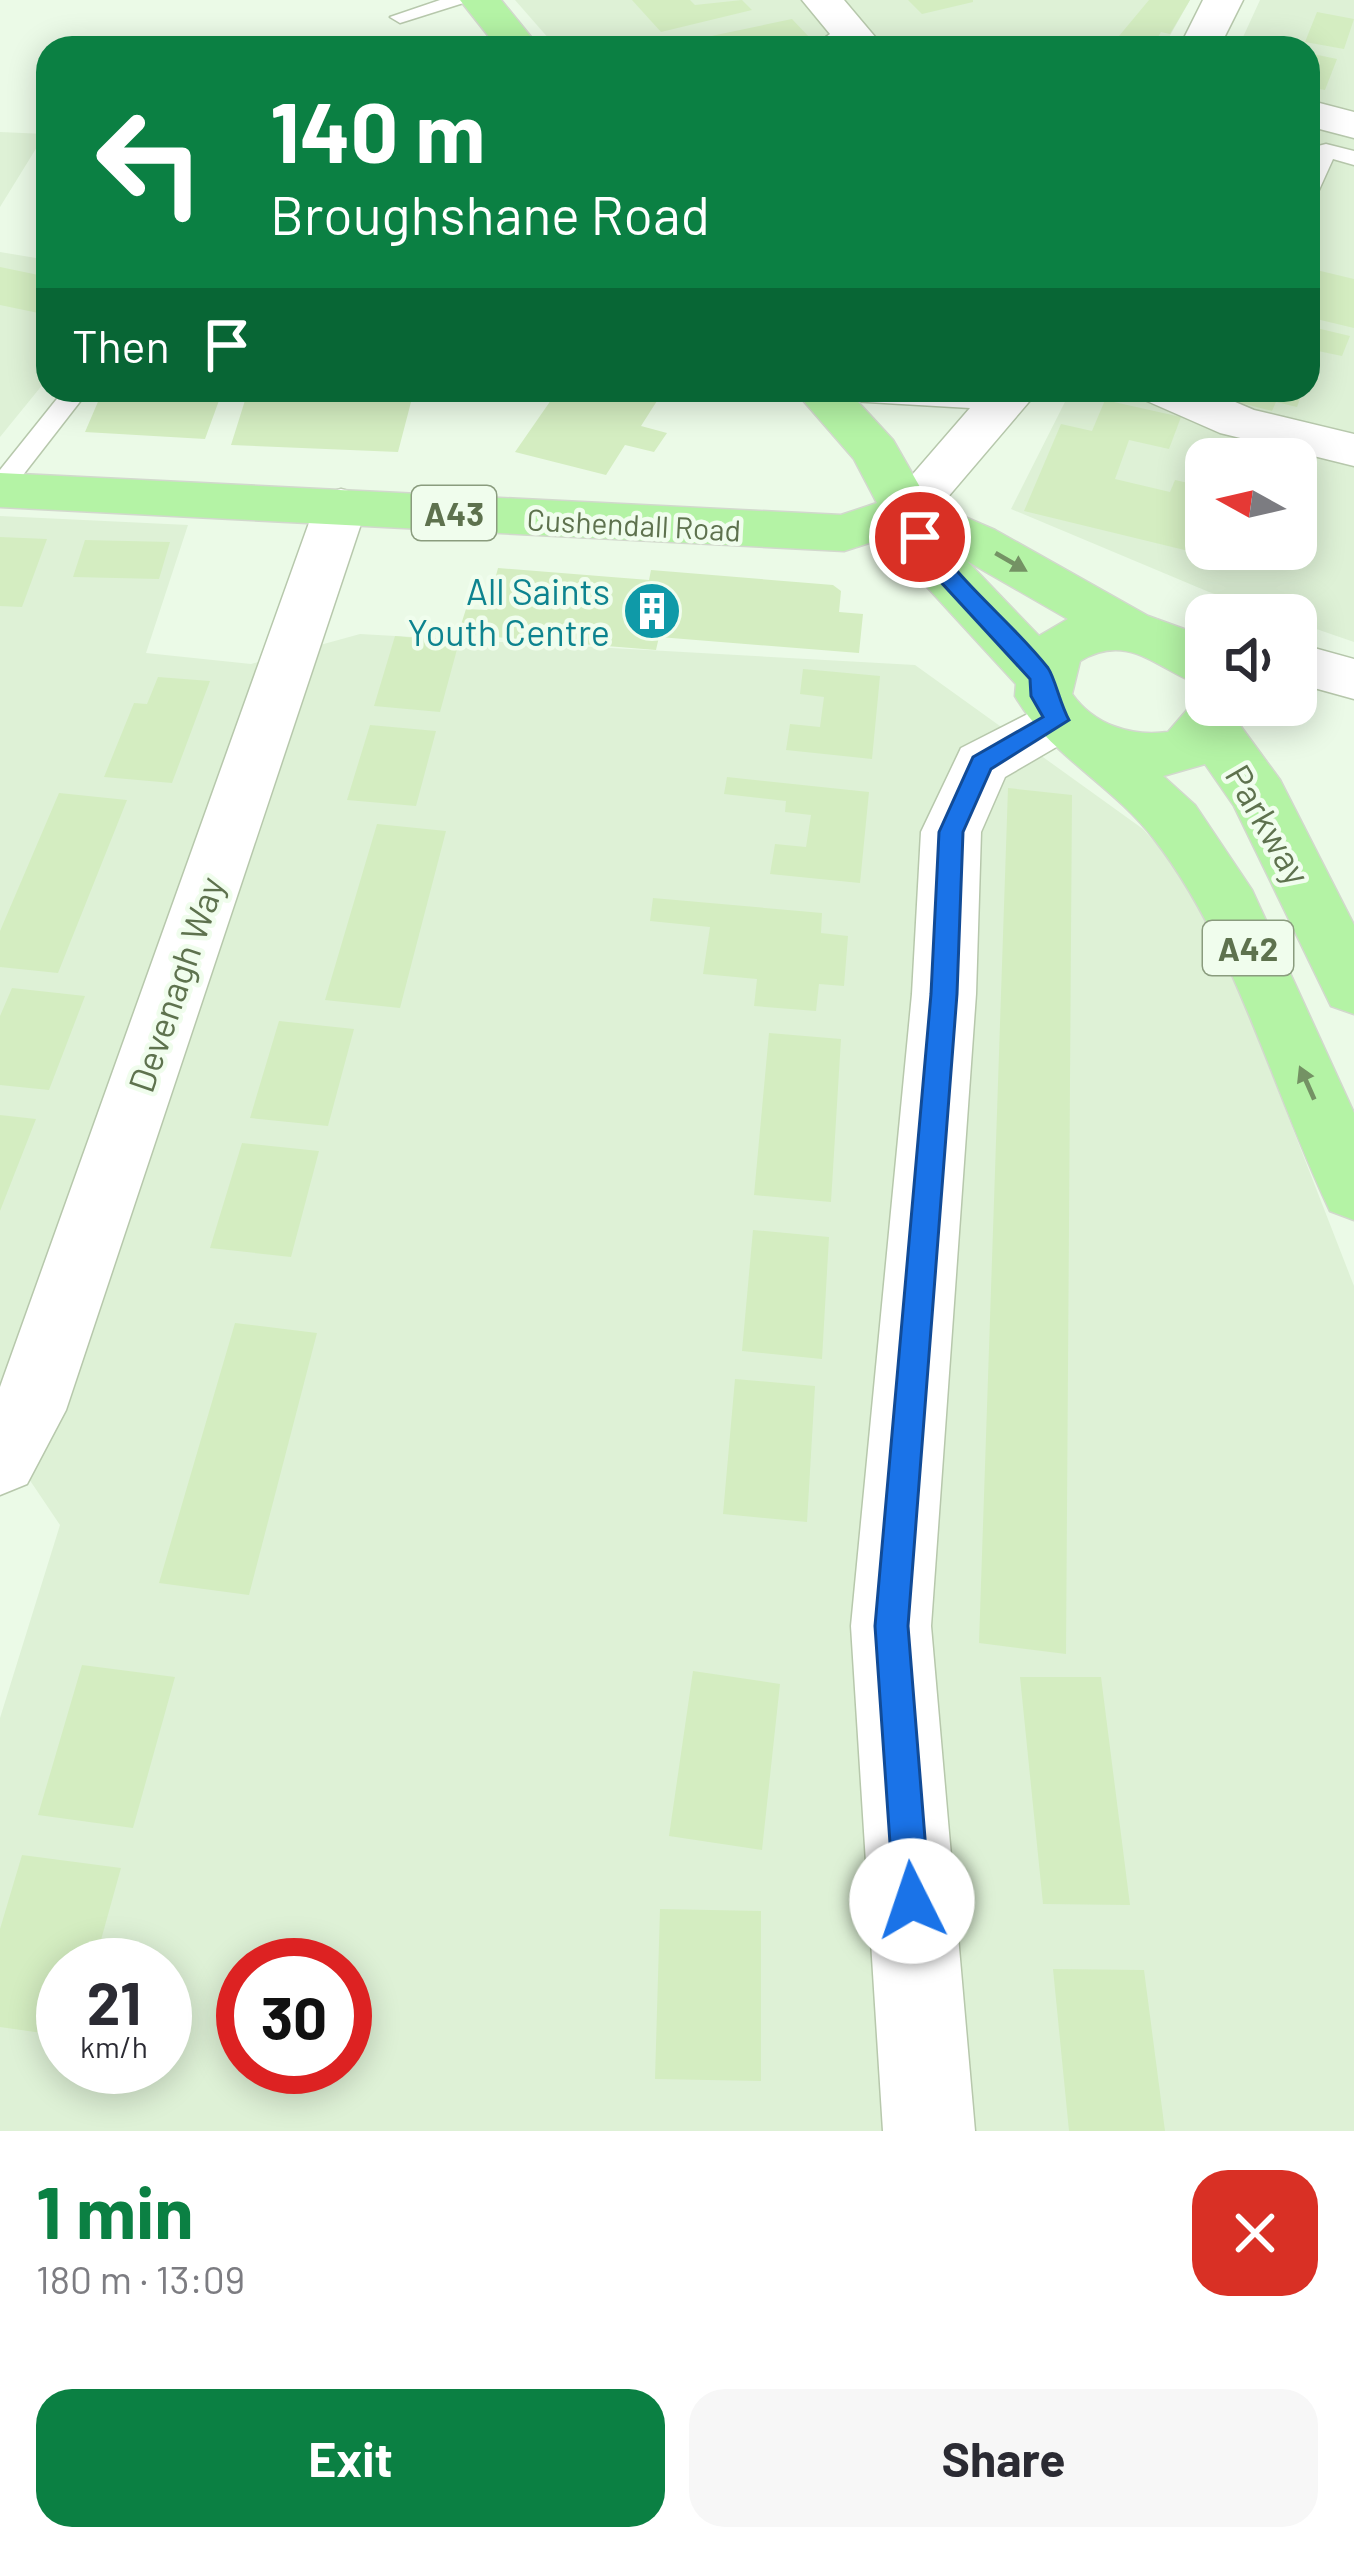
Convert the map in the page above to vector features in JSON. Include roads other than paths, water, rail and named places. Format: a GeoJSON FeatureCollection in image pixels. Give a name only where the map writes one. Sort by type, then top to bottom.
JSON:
{"type":"FeatureCollection","features":[{"type":"Feature","properties":{"kind":"main road"},"geometry":{"type":"LineString","coordinates":[[480,0],[510,36]]}},
{"type":"Feature","properties":{"kind":"main road","name":"A42"},"geometry":{"type":"LineString","coordinates":[[830,402],[875,451],[934,562],[979,603],[1062,713]]}},
{"type":"Feature","properties":{"kind":"main road","name":"Cushendall Road"},"geometry":{"type":"LineString","coordinates":[[0,489],[844,532],[906,512]]}},
{"type":"Feature","properties":{"kind":"main road"},"geometry":{"type":"LineString","coordinates":[[906,512],[976,543],[1129,629],[1174,642],[1185,656]]}},
{"type":"Feature","properties":{"kind":"main road"},"geometry":{"type":"LineString","coordinates":[[1129,629],[1081,634],[1061,645],[1062,713],[1115,752],[1157,754],[1193,742],[1198,726]]}},
{"type":"Feature","properties":{"kind":"main road","name":"Parkway"},"geometry":{"type":"LineString","coordinates":[[1062,713],[1174,821],[1230,907],[1354,1190]]}},
{"type":"Feature","properties":{"kind":"main road","name":"Parkway"},"geometry":{"type":"LineString","coordinates":[[1228,726],[1354,988]]}},
{"type":"Feature","properties":{"kind":"street"},"geometry":{"type":"LineString","coordinates":[[822,0],[854,36]]}},
{"type":"Feature","properties":{"kind":"street"},"geometry":{"type":"LineString","coordinates":[[1205,36],[1223,0]]}},
{"type":"Feature","properties":{"kind":"street"},"geometry":{"type":"LineString","coordinates":[[1320,116],[1354,125]]}},
{"type":"Feature","properties":{"kind":"street"},"geometry":{"type":"LineString","coordinates":[[906,512],[1004,402]]}},
{"type":"Feature","properties":{"kind":"street"},"geometry":{"type":"LineString","coordinates":[[1192,402],[1238,422],[1354,450]]}},
{"type":"Feature","properties":{"kind":"street","name":"Devenagh Way"},"geometry":{"type":"LineString","coordinates":[[0,1459],[29,1410],[341,506]]}},
{"type":"Feature","properties":{"kind":"street"},"geometry":{"type":"LineString","coordinates":[[929,2131],[891,1626],[944,994],[951,832],[982,763],[1062,713]]}},
{"type":"Feature","properties":{"kind":"lane"},"geometry":{"type":"LineString","coordinates":[[400,17],[463,0]]}},
{"type":"Feature","properties":{"kind":"lane"},"geometry":{"type":"LineString","coordinates":[[1320,164],[1326,151],[1354,158]]}},
{"type":"Feature","properties":{"kind":"lane"},"geometry":{"type":"LineString","coordinates":[[0,489],[67,402]]}},
{"type":"Feature","properties":{"kind":"place","name":"All Saints Youth Centre"},"geometry":{"type":"Point","coordinates":[652,611]}}]}
